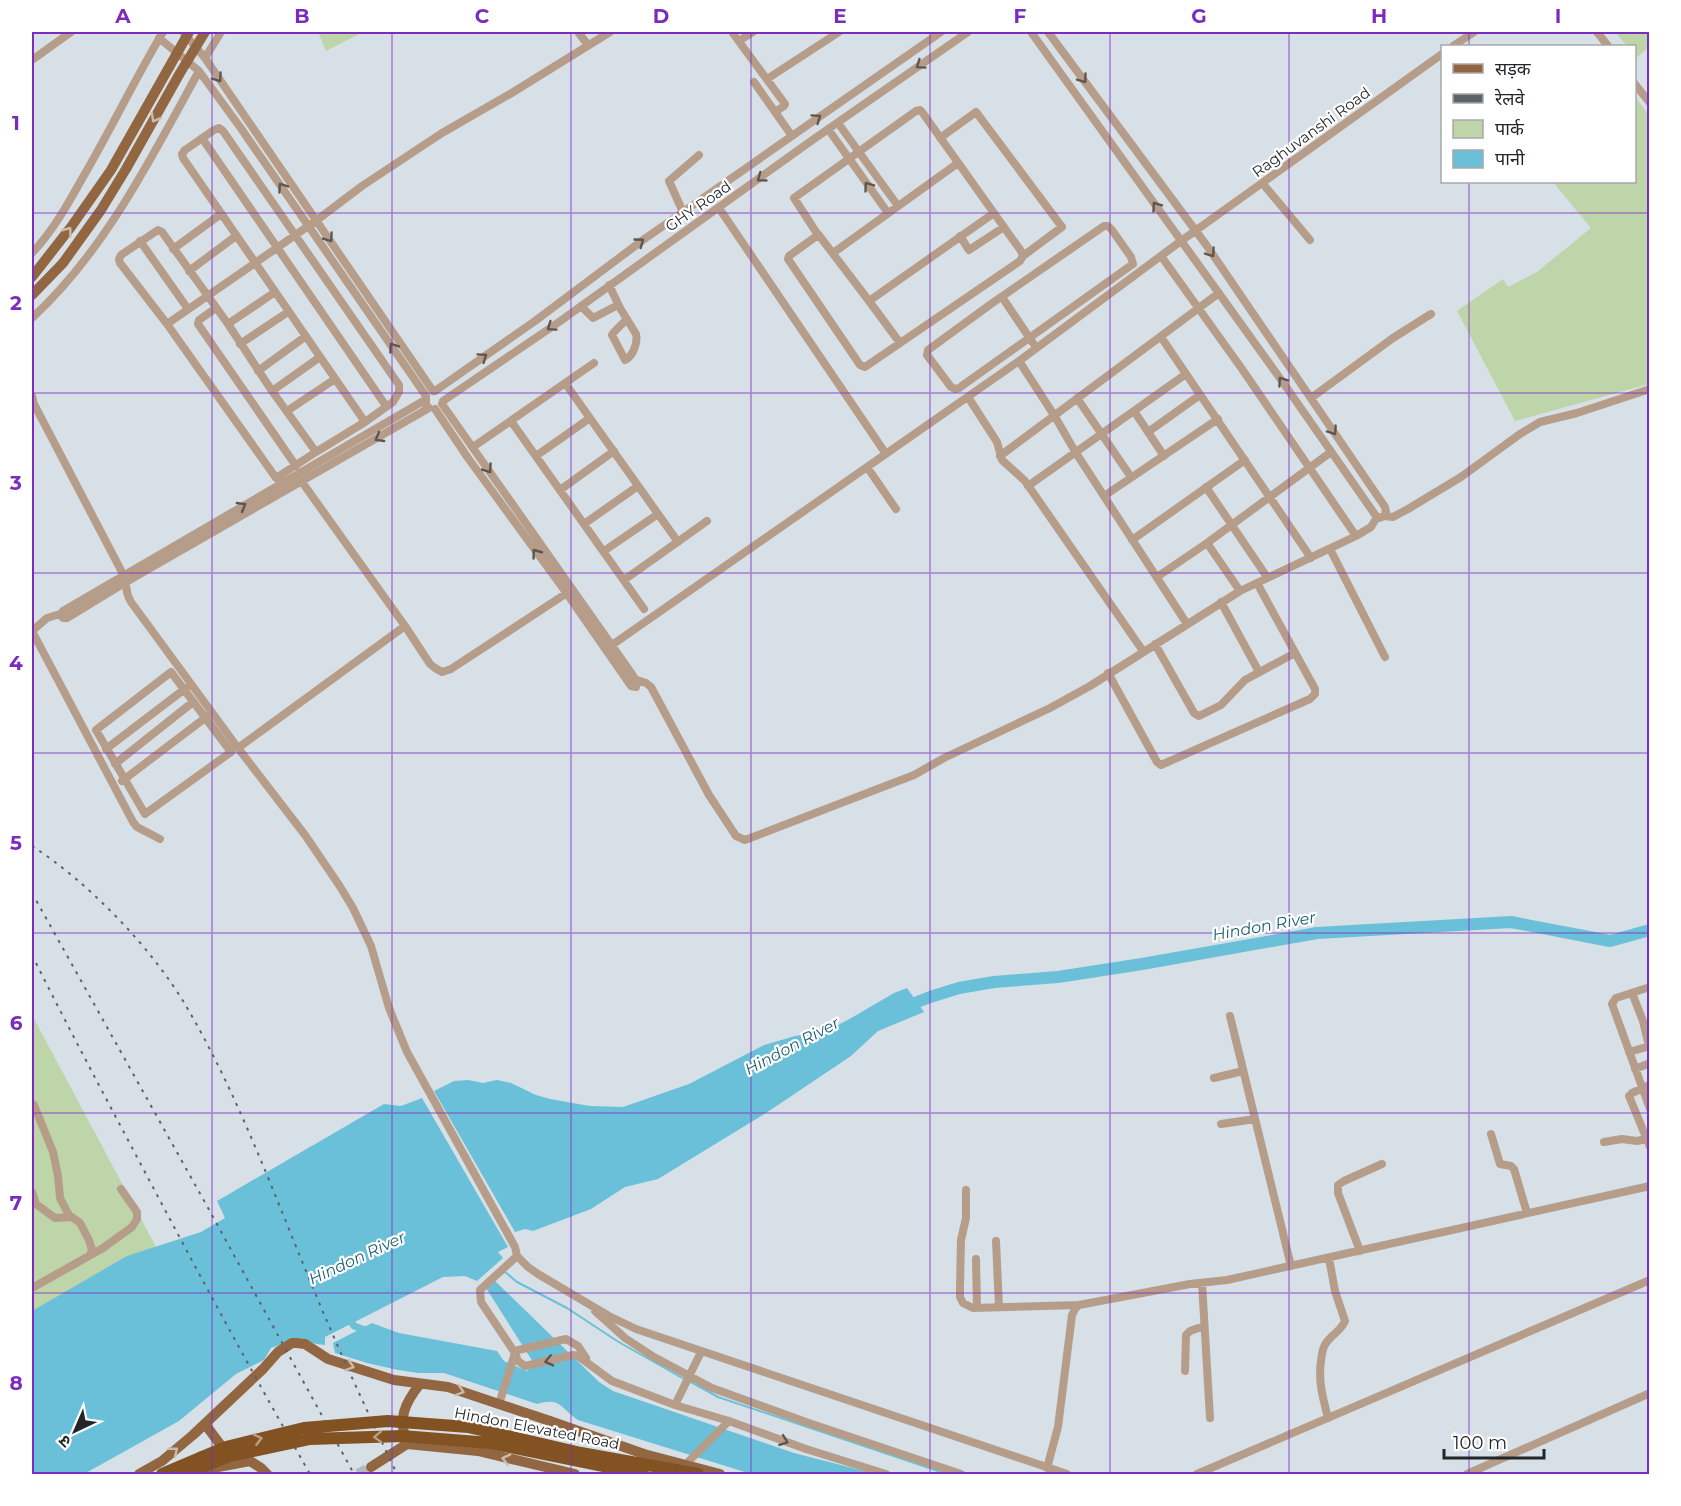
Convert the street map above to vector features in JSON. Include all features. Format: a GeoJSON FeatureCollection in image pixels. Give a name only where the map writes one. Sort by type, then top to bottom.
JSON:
{"type":"FeatureCollection","features":[{"type":"Feature","properties":{"kind":"highway","name":"Hindon Elevated Road"},"geometry":{"type":"LineString","coordinates":[[162,1474],[226,1447],[304,1428],[388,1422],[468,1427],[581,1453],[698,1474]]}},
{"type":"Feature","properties":{"kind":"highway","name":"Hindon Elevated Road"},"geometry":{"type":"LineString","coordinates":[[185,1474],[230,1456],[310,1439],[402,1436],[490,1443],[644,1474]]}},
{"type":"Feature","properties":{"kind":"main road"},"geometry":{"type":"LineString","coordinates":[[32,277],[111,170],[189,32]]}},
{"type":"Feature","properties":{"kind":"main road"},"geometry":{"type":"LineString","coordinates":[[32,295],[63,263],[101,210],[205,32]]}},
{"type":"Feature","properties":{"kind":"main road"},"geometry":{"type":"LineString","coordinates":[[139,1474],[162,1461],[205,1424],[278,1352],[292,1343],[305,1344],[328,1359],[394,1380],[448,1387],[500,1400],[615,1444],[720,1474]]}},
{"type":"Feature","properties":{"kind":"main road"},"geometry":{"type":"LineString","coordinates":[[407,1444],[402,1430],[404,1412],[410,1397],[420,1384]]}},
{"type":"Feature","properties":{"kind":"main road"},"geometry":{"type":"LineString","coordinates":[[205,1424],[235,1464]]}},
{"type":"Feature","properties":{"kind":"main road"},"geometry":{"type":"LineString","coordinates":[[371,1467],[407,1444],[478,1451],[575,1474]]}},
{"type":"Feature","properties":{"kind":"main road"},"geometry":{"type":"LineString","coordinates":[[607,1474],[615,1444]]}},
{"type":"Feature","properties":{"kind":"main road"},"geometry":{"type":"LineString","coordinates":[[198,1474],[218,1467],[250,1461],[267,1474]]}},
{"type":"Feature","properties":{"kind":"street"},"geometry":{"type":"LineString","coordinates":[[32,60],[71,32]]}},
{"type":"Feature","properties":{"kind":"street"},"geometry":{"type":"LineString","coordinates":[[183,32],[205,58],[313,223],[434,400],[478,473],[567,593],[632,687],[638,685],[637,680],[473,447],[434,400]]}},
{"type":"Feature","properties":{"kind":"street"},"geometry":{"type":"LineString","coordinates":[[205,58],[221,32]]}},
{"type":"Feature","properties":{"kind":"street"},"geometry":{"type":"LineString","coordinates":[[578,32],[588,45]]}},
{"type":"Feature","properties":{"kind":"street"},"geometry":{"type":"LineString","coordinates":[[166,324],[313,223],[362,186],[442,133],[610,32]]}},
{"type":"Feature","properties":{"kind":"street"},"geometry":{"type":"LineString","coordinates":[[732,32],[785,105],[775,112]]}},
{"type":"Feature","properties":{"kind":"street"},"geometry":{"type":"LineString","coordinates":[[739,41],[753,32]]}},
{"type":"Feature","properties":{"kind":"street"},"geometry":{"type":"LineString","coordinates":[[767,79],[839,32]]}},
{"type":"Feature","properties":{"kind":"street","name":"GHY Road"},"geometry":{"type":"LineString","coordinates":[[434,400],[643,240],[941,32]]}},
{"type":"Feature","properties":{"kind":"street","name":"GHY Road"},"geometry":{"type":"LineString","coordinates":[[434,400],[581,306],[968,32]]}},
{"type":"Feature","properties":{"kind":"street"},"geometry":{"type":"LineString","coordinates":[[1031,32],[1331,452],[1381,517]]}},
{"type":"Feature","properties":{"kind":"street"},"geometry":{"type":"LineString","coordinates":[[637,680],[651,687],[709,795],[736,836],[745,840],[914,775],[944,758],[1050,708],[1240,591],[1356,536],[1371,527],[1386,512],[1385,507],[1196,231],[1048,32]]}},
{"type":"Feature","properties":{"kind":"street"},"geometry":{"type":"LineString","coordinates":[[1454,45],[1474,32]]}},
{"type":"Feature","properties":{"kind":"street"},"geometry":{"type":"LineString","coordinates":[[1597,32],[1607,45]]}},
{"type":"Feature","properties":{"kind":"street"},"geometry":{"type":"LineString","coordinates":[[32,253],[63,212],[161,35],[199,71],[313,223]]}},
{"type":"Feature","properties":{"kind":"street"},"geometry":{"type":"LineString","coordinates":[[32,51],[47,49]]}},
{"type":"Feature","properties":{"kind":"street","name":"Raghuvanshi Road"},"geometry":{"type":"LineString","coordinates":[[612,645],[1019,361],[1181,241],[1441,55]]}},
{"type":"Feature","properties":{"kind":"street"},"geometry":{"type":"LineString","coordinates":[[32,318],[69,279],[104,234],[154,152],[199,71]]}},
{"type":"Feature","properties":{"kind":"street"},"geometry":{"type":"LineString","coordinates":[[754,82],[792,136]]}},
{"type":"Feature","properties":{"kind":"street"},"geometry":{"type":"LineString","coordinates":[[1636,84],[1650,103]]}},
{"type":"Feature","properties":{"kind":"street"},"geometry":{"type":"LineString","coordinates":[[900,343],[818,234],[794,198],[848,159],[918,110],[921,111],[1023,256]]}},
{"type":"Feature","properties":{"kind":"street"},"geometry":{"type":"LineString","coordinates":[[818,234],[788,259],[860,366],[865,367],[1020,261],[1023,256],[1062,227],[976,112],[940,138]]}},
{"type":"Feature","properties":{"kind":"street"},"geometry":{"type":"LineString","coordinates":[[838,123],[898,206]]}},
{"type":"Feature","properties":{"kind":"street"},"geometry":{"type":"LineString","coordinates":[[316,452],[163,234],[158,230],[121,255],[120,263],[276,478],[365,422],[393,402],[399,392],[399,386],[223,131],[217,128],[183,152],[183,156],[365,422]]}},
{"type":"Feature","properties":{"kind":"street"},"geometry":{"type":"LineString","coordinates":[[828,129],[888,213]]}},
{"type":"Feature","properties":{"kind":"street"},"geometry":{"type":"LineString","coordinates":[[202,138],[386,406]]}},
{"type":"Feature","properties":{"kind":"street"},"geometry":{"type":"LineString","coordinates":[[683,212],[669,181],[699,155]]}},
{"type":"Feature","properties":{"kind":"street"},"geometry":{"type":"LineString","coordinates":[[833,253],[958,163]]}},
{"type":"Feature","properties":{"kind":"street"},"geometry":{"type":"LineString","coordinates":[[1263,184],[1310,240]]}},
{"type":"Feature","properties":{"kind":"street"},"geometry":{"type":"LineString","coordinates":[[718,208],[886,454]]}},
{"type":"Feature","properties":{"kind":"street"},"geometry":{"type":"LineString","coordinates":[[869,301],[994,213]]}},
{"type":"Feature","properties":{"kind":"street"},"geometry":{"type":"LineString","coordinates":[[173,249],[221,214]]}},
{"type":"Feature","properties":{"kind":"street"},"geometry":{"type":"LineString","coordinates":[[1104,226],[1112,230],[1133,262],[1132,266],[957,389],[950,386],[927,355],[930,348],[1002,297],[1104,226]]}},
{"type":"Feature","properties":{"kind":"street"},"geometry":{"type":"LineString","coordinates":[[960,236],[969,250],[1004,227]]}},
{"type":"Feature","properties":{"kind":"street"},"geometry":{"type":"LineString","coordinates":[[189,271],[236,236]]}},
{"type":"Feature","properties":{"kind":"street"},"geometry":{"type":"LineString","coordinates":[[141,242],[188,309]]}},
{"type":"Feature","properties":{"kind":"street"},"geometry":{"type":"LineString","coordinates":[[1161,256],[1242,369],[1356,536]]}},
{"type":"Feature","properties":{"kind":"street"},"geometry":{"type":"LineString","coordinates":[[609,285],[627,319]]}},
{"type":"Feature","properties":{"kind":"street"},"geometry":{"type":"LineString","coordinates":[[228,324],[275,292]]}},
{"type":"Feature","properties":{"kind":"street"},"geometry":{"type":"LineString","coordinates":[[1000,456],[1219,293]]}},
{"type":"Feature","properties":{"kind":"street"},"geometry":{"type":"LineString","coordinates":[[1002,297],[1036,348]]}},
{"type":"Feature","properties":{"kind":"street"},"geometry":{"type":"LineString","coordinates":[[581,306],[593,318],[618,305]]}},
{"type":"Feature","properties":{"kind":"street"},"geometry":{"type":"LineString","coordinates":[[216,308],[199,320],[198,324],[296,466]]}},
{"type":"Feature","properties":{"kind":"street"},"geometry":{"type":"LineString","coordinates":[[240,344],[288,312]]}},
{"type":"Feature","properties":{"kind":"street"},"geometry":{"type":"LineString","coordinates":[[1311,398],[1393,338],[1431,314]]}},
{"type":"Feature","properties":{"kind":"street"},"geometry":{"type":"LineString","coordinates":[[258,371],[306,336]]}},
{"type":"Feature","properties":{"kind":"street"},"geometry":{"type":"LineString","coordinates":[[1161,337],[1311,558]]}},
{"type":"Feature","properties":{"kind":"street"},"geometry":{"type":"LineString","coordinates":[[272,391],[320,357]]}},
{"type":"Feature","properties":{"kind":"street"},"geometry":{"type":"LineString","coordinates":[[1019,361],[1187,624]]}},
{"type":"Feature","properties":{"kind":"street"},"geometry":{"type":"LineString","coordinates":[[473,447],[594,363]]}},
{"type":"Feature","properties":{"kind":"street"},"geometry":{"type":"LineString","coordinates":[[1028,486],[1186,374]]}},
{"type":"Feature","properties":{"kind":"street"},"geometry":{"type":"LineString","coordinates":[[287,411],[335,379]]}},
{"type":"Feature","properties":{"kind":"street"},"geometry":{"type":"LineString","coordinates":[[565,383],[678,542]]}},
{"type":"Feature","properties":{"kind":"street"},"geometry":{"type":"LineString","coordinates":[[1381,517],[1393,517],[1408,509],[1461,477],[1540,422],[1577,413],[1650,389]]}},
{"type":"Feature","properties":{"kind":"street"},"geometry":{"type":"LineString","coordinates":[[1148,432],[1200,395]]}},
{"type":"Feature","properties":{"kind":"street"},"geometry":{"type":"LineString","coordinates":[[968,397],[997,442],[1002,460],[1028,486],[1143,651]]}},
{"type":"Feature","properties":{"kind":"street"},"geometry":{"type":"LineString","coordinates":[[1077,398],[1131,477]]}},
{"type":"Feature","properties":{"kind":"street"},"geometry":{"type":"LineString","coordinates":[[125,579],[302,482],[434,400]]}},
{"type":"Feature","properties":{"kind":"street"},"geometry":{"type":"LineString","coordinates":[[160,839],[135,824],[32,631],[47,618],[60,614],[63,618],[67,618],[125,579],[434,400]]}},
{"type":"Feature","properties":{"kind":"street"},"geometry":{"type":"LineString","coordinates":[[32,402],[125,579],[126,592],[131,602],[187,686],[305,835],[353,908],[372,946],[393,1019],[407,1052],[515,1247],[513,1259],[480,1290],[482,1302],[517,1353],[518,1361],[525,1366],[573,1355],[581,1357],[612,1381],[727,1424],[886,1474]]}},
{"type":"Feature","properties":{"kind":"street"},"geometry":{"type":"LineString","coordinates":[[1134,411],[1164,456]]}},
{"type":"Feature","properties":{"kind":"street"},"geometry":{"type":"LineString","coordinates":[[536,456],[590,418]]}},
{"type":"Feature","properties":{"kind":"street"},"geometry":{"type":"LineString","coordinates":[[1104,496],[1218,419]]}},
{"type":"Feature","properties":{"kind":"street"},"geometry":{"type":"LineString","coordinates":[[511,421],[644,609]]}},
{"type":"Feature","properties":{"kind":"street"},"geometry":{"type":"LineString","coordinates":[[560,490],[614,451]]}},
{"type":"Feature","properties":{"kind":"street"},"geometry":{"type":"LineString","coordinates":[[1157,577],[1331,452]]}},
{"type":"Feature","properties":{"kind":"street"},"geometry":{"type":"LineString","coordinates":[[1132,540],[1245,460]]}},
{"type":"Feature","properties":{"kind":"street"},"geometry":{"type":"LineString","coordinates":[[867,467],[896,509]]}},
{"type":"Feature","properties":{"kind":"street"},"geometry":{"type":"LineString","coordinates":[[302,482],[430,664],[439,670],[446,671],[567,593]]}},
{"type":"Feature","properties":{"kind":"street"},"geometry":{"type":"LineString","coordinates":[[584,524],[638,486]]}},
{"type":"Feature","properties":{"kind":"street"},"geometry":{"type":"LineString","coordinates":[[1206,487],[1267,577]]}},
{"type":"Feature","properties":{"kind":"street"},"geometry":{"type":"LineString","coordinates":[[604,551],[658,514]]}},
{"type":"Feature","properties":{"kind":"street"},"geometry":{"type":"LineString","coordinates":[[624,580],[707,521]]}},
{"type":"Feature","properties":{"kind":"street"},"geometry":{"type":"LineString","coordinates":[[1207,543],[1240,591]]}},
{"type":"Feature","properties":{"kind":"street"},"geometry":{"type":"LineString","coordinates":[[1330,549],[1385,657]]}},
{"type":"Feature","properties":{"kind":"street"},"geometry":{"type":"LineString","coordinates":[[1108,673],[1157,762],[1163,765],[1313,697],[1315,689],[1257,583]]}},
{"type":"Feature","properties":{"kind":"street"},"geometry":{"type":"LineString","coordinates":[[1221,602],[1259,672]]}},
{"type":"Feature","properties":{"kind":"street"},"geometry":{"type":"LineString","coordinates":[[238,748],[405,626]]}},
{"type":"Feature","properties":{"kind":"street"},"geometry":{"type":"LineString","coordinates":[[1155,644],[1197,716],[1218,707],[1239,685],[1294,653]]}},
{"type":"Feature","properties":{"kind":"street"},"geometry":{"type":"LineString","coordinates":[[171,672],[187,686],[193,702],[209,715],[231,752],[145,814],[96,730],[171,672]]}},
{"type":"Feature","properties":{"kind":"street"},"geometry":{"type":"LineString","coordinates":[[97,755],[107,750],[187,686]]}},
{"type":"Feature","properties":{"kind":"street"},"geometry":{"type":"LineString","coordinates":[[115,764],[193,702]]}},
{"type":"Feature","properties":{"kind":"street"},"geometry":{"type":"LineString","coordinates":[[114,787],[209,715]]}},
{"type":"Feature","properties":{"kind":"street"},"geometry":{"type":"LineString","coordinates":[[1650,987],[1616,998],[1612,1004],[1635,1069],[1646,1087],[1650,1108]]}},
{"type":"Feature","properties":{"kind":"street"},"geometry":{"type":"LineString","coordinates":[[1629,1052],[1649,1046],[1643,1021],[1632,993]]}},
{"type":"Feature","properties":{"kind":"street"},"geometry":{"type":"LineString","coordinates":[[1230,1017],[1292,1266]]}},
{"type":"Feature","properties":{"kind":"street"},"geometry":{"type":"LineString","coordinates":[[1635,1069],[1650,1063]]}},
{"type":"Feature","properties":{"kind":"street"},"geometry":{"type":"LineString","coordinates":[[1214,1078],[1243,1071]]}},
{"type":"Feature","properties":{"kind":"street"},"geometry":{"type":"LineString","coordinates":[[1646,1087],[1630,1095],[1630,1098],[1648,1143]]}},
{"type":"Feature","properties":{"kind":"street"},"geometry":{"type":"LineString","coordinates":[[34,1105],[52,1152],[60,1198],[72,1217],[80,1223],[89,1240],[92,1250],[90,1255]]}},
{"type":"Feature","properties":{"kind":"street"},"geometry":{"type":"LineString","coordinates":[[1221,1124],[1254,1119]]}},
{"type":"Feature","properties":{"kind":"street"},"geometry":{"type":"LineString","coordinates":[[1491,1134],[1500,1164],[1511,1166],[1514,1169],[1527,1213]]}},
{"type":"Feature","properties":{"kind":"street"},"geometry":{"type":"LineString","coordinates":[[1604,1142],[1622,1139],[1648,1143]]}},
{"type":"Feature","properties":{"kind":"street"},"geometry":{"type":"LineString","coordinates":[[1360,1251],[1338,1193],[1338,1185],[1382,1164]]}},
{"type":"Feature","properties":{"kind":"street"},"geometry":{"type":"LineString","coordinates":[[966,1190],[966,1218],[961,1240],[960,1297],[967,1306],[977,1308],[1079,1305],[1227,1280],[1650,1186]]}},
{"type":"Feature","properties":{"kind":"street"},"geometry":{"type":"LineString","coordinates":[[32,1288],[129,1231],[138,1215],[121,1189]]}},
{"type":"Feature","properties":{"kind":"street"},"geometry":{"type":"LineString","coordinates":[[32,1192],[36,1203],[55,1218],[72,1217]]}},
{"type":"Feature","properties":{"kind":"street"},"geometry":{"type":"LineString","coordinates":[[996,1241],[999,1307]]}},
{"type":"Feature","properties":{"kind":"street"},"geometry":{"type":"LineString","coordinates":[[976,1258],[977,1308]]}},
{"type":"Feature","properties":{"kind":"street"},"geometry":{"type":"LineString","coordinates":[[1328,1418],[1320,1390],[1322,1354],[1325,1343],[1341,1329],[1345,1322],[1335,1291],[1329,1258]]}},
{"type":"Feature","properties":{"kind":"street"},"geometry":{"type":"LineString","coordinates":[[513,1259],[590,1305],[636,1329],[1067,1474]]}},
{"type":"Feature","properties":{"kind":"street"},"geometry":{"type":"LineString","coordinates":[[1197,1474],[1650,1280]]}},
{"type":"Feature","properties":{"kind":"street"},"geometry":{"type":"LineString","coordinates":[[1202,1283],[1210,1418]]}},
{"type":"Feature","properties":{"kind":"street"},"geometry":{"type":"LineString","coordinates":[[590,1305],[624,1338],[712,1388],[962,1474]]}},
{"type":"Feature","properties":{"kind":"street"},"geometry":{"type":"LineString","coordinates":[[1047,1468],[1059,1420],[1072,1315],[1074,1309],[1079,1305]]}},
{"type":"Feature","properties":{"kind":"street"},"geometry":{"type":"LineString","coordinates":[[1185,1371],[1186,1335],[1190,1330],[1204,1326]]}},
{"type":"Feature","properties":{"kind":"street"},"geometry":{"type":"LineString","coordinates":[[517,1353],[563,1339],[578,1346],[590,1363]]}},
{"type":"Feature","properties":{"kind":"street"},"geometry":{"type":"LineString","coordinates":[[675,1405],[701,1352]]}},
{"type":"Feature","properties":{"kind":"street"},"geometry":{"type":"LineString","coordinates":[[500,1400],[517,1353]]}},
{"type":"Feature","properties":{"kind":"street"},"geometry":{"type":"LineString","coordinates":[[1467,1474],[1650,1393]]}},
{"type":"Feature","properties":{"kind":"street"},"geometry":{"type":"LineString","coordinates":[[687,1463],[727,1424]]}},
{"type":"Feature","properties":{"kind":"green space"},"geometry":{"type":"Polygon","coordinates":[[[318,32],[363,32],[326,51],[318,32]]]}},
{"type":"Feature","properties":{"kind":"green space"},"geometry":{"type":"Polygon","coordinates":[[[1615,32],[1649,32],[1649,47],[1636,58],[1636,45],[1626,45],[1615,32]]]}},
{"type":"Feature","properties":{"kind":"green space"},"geometry":{"type":"Polygon","coordinates":[[[1636,97],[1650,117],[1649,384],[1515,421],[1457,311],[1503,279],[1508,287],[1537,272],[1591,228],[1554,183],[1636,183],[1636,97]]]}},
{"type":"Feature","properties":{"kind":"green space"},"geometry":{"type":"Polygon","coordinates":[[[32,1015],[156,1247],[32,1315],[32,1015]]]}},
{"type":"Feature","properties":{"kind":"water"},"geometry":{"type":"Polygon","coordinates":[[[907,988],[924,1012],[878,1031],[851,1056],[766,1113],[658,1179],[625,1187],[591,1209],[533,1231],[525,1229],[515,1232],[434,1091],[454,1081],[468,1080],[483,1083],[497,1080],[511,1083],[550,1099],[590,1106],[623,1107],[689,1084],[764,1045],[795,1036],[827,1031],[907,988]]]}},
{"type":"Feature","properties":{"kind":"water"},"geometry":{"type":"Polygon","coordinates":[[[422,1098],[508,1247],[498,1252],[503,1258],[477,1281],[465,1276],[443,1277],[325,1337],[325,1345],[301,1338],[271,1348],[264,1360],[236,1374],[179,1421],[84,1474],[32,1474],[32,1311],[127,1256],[201,1232],[225,1218],[217,1201],[384,1104],[401,1106],[422,1098]]]}},
{"type":"Feature","properties":{"kind":"water"},"geometry":{"type":"Polygon","coordinates":[[[494,1280],[599,1382],[613,1391],[794,1453],[876,1474],[751,1474],[578,1420],[556,1403],[537,1404],[444,1373],[398,1370],[335,1353],[333,1343],[372,1323],[399,1333],[497,1351],[504,1361],[527,1371],[533,1362],[486,1288],[494,1280]]]}},
{"type":"Feature","properties":{"kind":"waterway","name":"Hindon River"},"geometry":{"type":"LineString","coordinates":[[902,1008],[959,988],[994,982],[1058,977],[1317,933],[1511,922],[1610,941],[1650,930]]}},
{"type":"Feature","properties":{"kind":"waterway"},"geometry":{"type":"LineString","coordinates":[[504,1271],[517,1282],[567,1308],[617,1341],[684,1379]]}},
{"type":"Feature","properties":{"kind":"waterway"},"geometry":{"type":"LineString","coordinates":[[348,1317],[354,1326],[368,1331]]}},
{"type":"Feature","properties":{"kind":"waterway"},"geometry":{"type":"LineString","coordinates":[[689,1381],[718,1397],[947,1474]]}},
{"type":"Feature","properties":{"kind":"tunnel"},"geometry":{"type":"LineString","coordinates":[[358,1474],[371,1467]]}},
{"type":"Feature","properties":{"kind":"railway"},"geometry":{"type":"LineString","coordinates":[[32,846],[75,878],[117,918],[137,939],[186,1006],[236,1103],[328,1322],[397,1474]]}},
{"type":"Feature","properties":{"kind":"railway"},"geometry":{"type":"LineString","coordinates":[[32,893],[354,1474]]}},
{"type":"Feature","properties":{"kind":"railway"},"geometry":{"type":"LineString","coordinates":[[32,955],[195,1266],[310,1474]]}}]}
